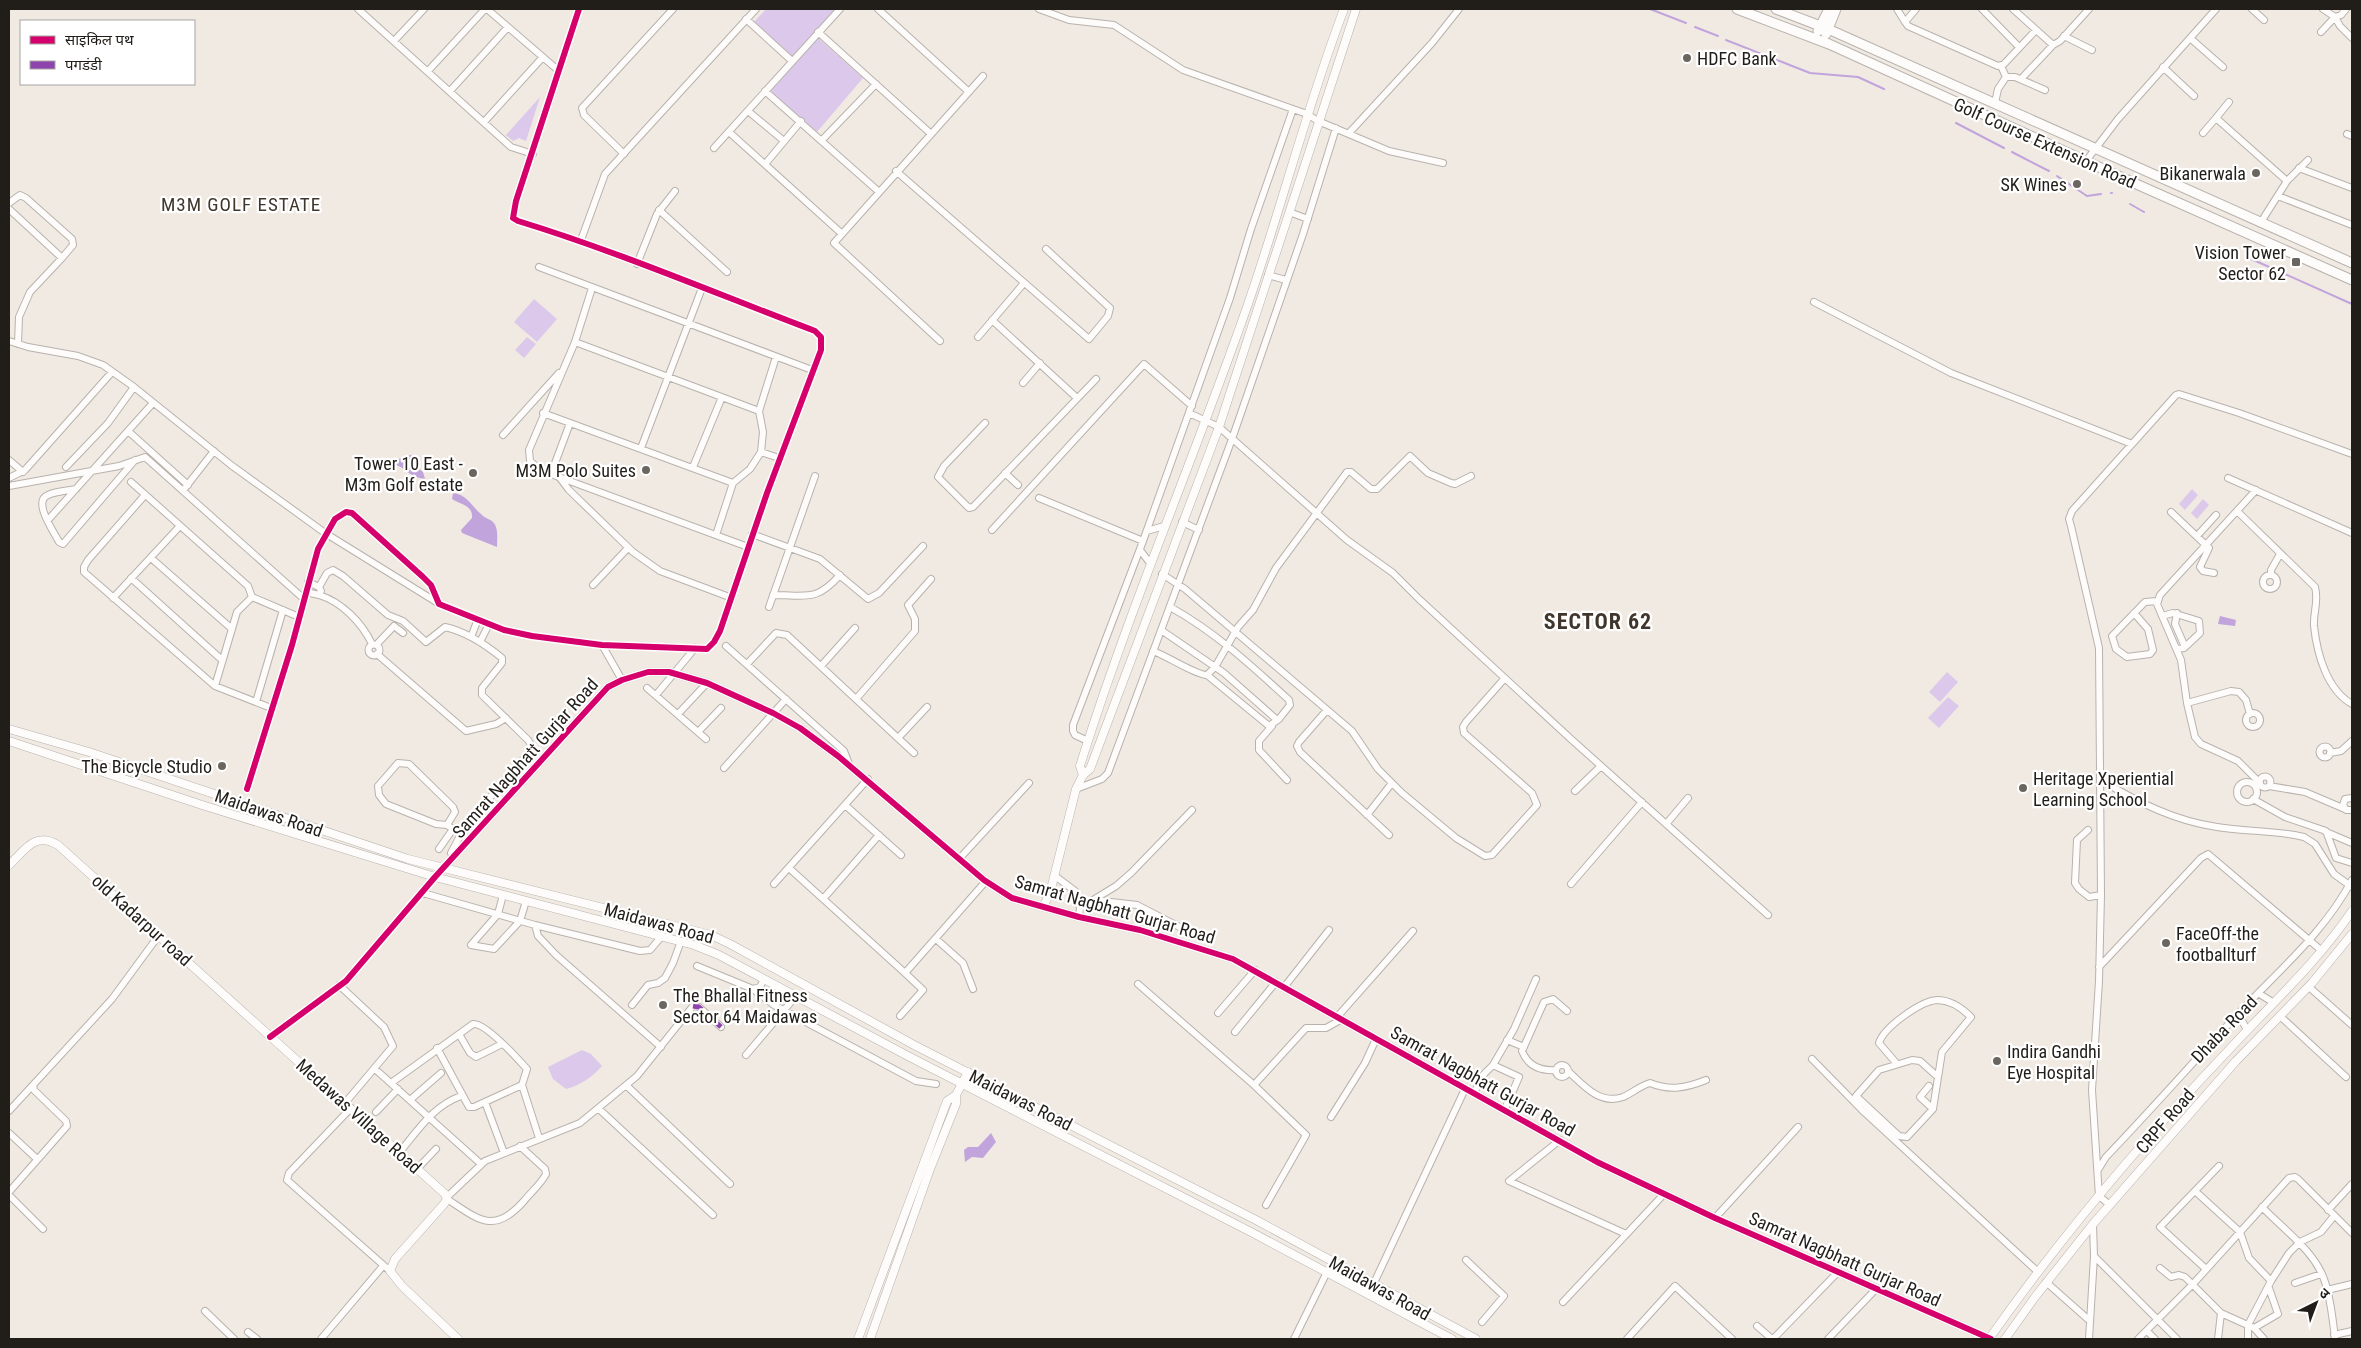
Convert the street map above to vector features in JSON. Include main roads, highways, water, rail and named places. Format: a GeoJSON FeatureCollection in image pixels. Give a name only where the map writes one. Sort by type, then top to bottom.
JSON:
{"type":"FeatureCollection","features":[{"type":"Feature","properties":{"kind":"main road","name":"Golf Course Extension Road"},"geometry":{"type":"LineString","coordinates":[[1737,9],[1819,40],[2352,280]]}},
{"type":"Feature","properties":{"kind":"main road","name":"Golf Course Extension Road"},"geometry":{"type":"LineString","coordinates":[[1776,9],[1825,28],[2352,263]]}},
{"type":"Feature","properties":{"kind":"main road"},"geometry":{"type":"LineString","coordinates":[[1825,28],[1829,9]]}},
{"type":"Feature","properties":{"kind":"main road"},"geometry":{"type":"LineString","coordinates":[[1819,40],[1836,9]]}},
{"type":"Feature","properties":{"kind":"waterway"},"geometry":{"type":"LineString","coordinates":[[1650,9],[1686,23]]}},
{"type":"Feature","properties":{"kind":"waterway"},"geometry":{"type":"LineString","coordinates":[[1695,27],[1718,36]]}},
{"type":"Feature","properties":{"kind":"waterway"},"geometry":{"type":"LineString","coordinates":[[1726,40],[1810,73],[1858,77],[1884,89]]}},
{"type":"Feature","properties":{"kind":"waterway"},"geometry":{"type":"LineString","coordinates":[[1956,123],[2004,148]]}},
{"type":"Feature","properties":{"kind":"waterway"},"geometry":{"type":"LineString","coordinates":[[2012,152],[2049,171]]}},
{"type":"Feature","properties":{"kind":"waterway"},"geometry":{"type":"LineString","coordinates":[[2057,176],[2087,196],[2101,194]]}},
{"type":"Feature","properties":{"kind":"waterway"},"geometry":{"type":"LineString","coordinates":[[2130,204],[2144,212]]}},
{"type":"Feature","properties":{"kind":"waterway"},"geometry":{"type":"LineString","coordinates":[[2249,258],[2352,304]]}},
{"type":"Feature","properties":{"kind":"place","name":"HDFC Bank"},"geometry":{"type":"Point","coordinates":[1687,58]}},
{"type":"Feature","properties":{"kind":"place","name":"Bikanerwala"},"geometry":{"type":"Point","coordinates":[2256,173]}},
{"type":"Feature","properties":{"kind":"place","name":"SK Wines"},"geometry":{"type":"Point","coordinates":[2077,184]}},
{"type":"Feature","properties":{"kind":"place","name":"Vision Tower Sector 62"},"geometry":{"type":"Point","coordinates":[2296,262]}},
{"type":"Feature","properties":{"kind":"place","name":"M3M Polo Suites"},"geometry":{"type":"Point","coordinates":[646,470]}},
{"type":"Feature","properties":{"kind":"place","name":"Tower 10 East - M3m Golf estate"},"geometry":{"type":"Point","coordinates":[473,473]}},
{"type":"Feature","properties":{"kind":"place","name":"The Bicycle Studio"},"geometry":{"type":"Point","coordinates":[222,766]}},
{"type":"Feature","properties":{"kind":"place","name":"Heritage Xperiential Learning School"},"geometry":{"type":"Point","coordinates":[2023,788]}},
{"type":"Feature","properties":{"kind":"place","name":"FaceOff-the footballturf"},"geometry":{"type":"Point","coordinates":[2166,943]}},
{"type":"Feature","properties":{"kind":"place","name":"The Bhallal Fitness Sector 64 Maidawas"},"geometry":{"type":"Point","coordinates":[663,1005]}},
{"type":"Feature","properties":{"kind":"place","name":"Indira Gandhi Eye Hospital"},"geometry":{"type":"Point","coordinates":[1997,1061]}},
{"type":"Feature","properties":{"kind":"district","name":"M3M GOLF ESTATE"},"geometry":{"type":"Point","coordinates":[241,204]}},
{"type":"Feature","properties":{"kind":"district","name":"SECTOR 62"},"geometry":{"type":"Point","coordinates":[1598,621]}}]}
